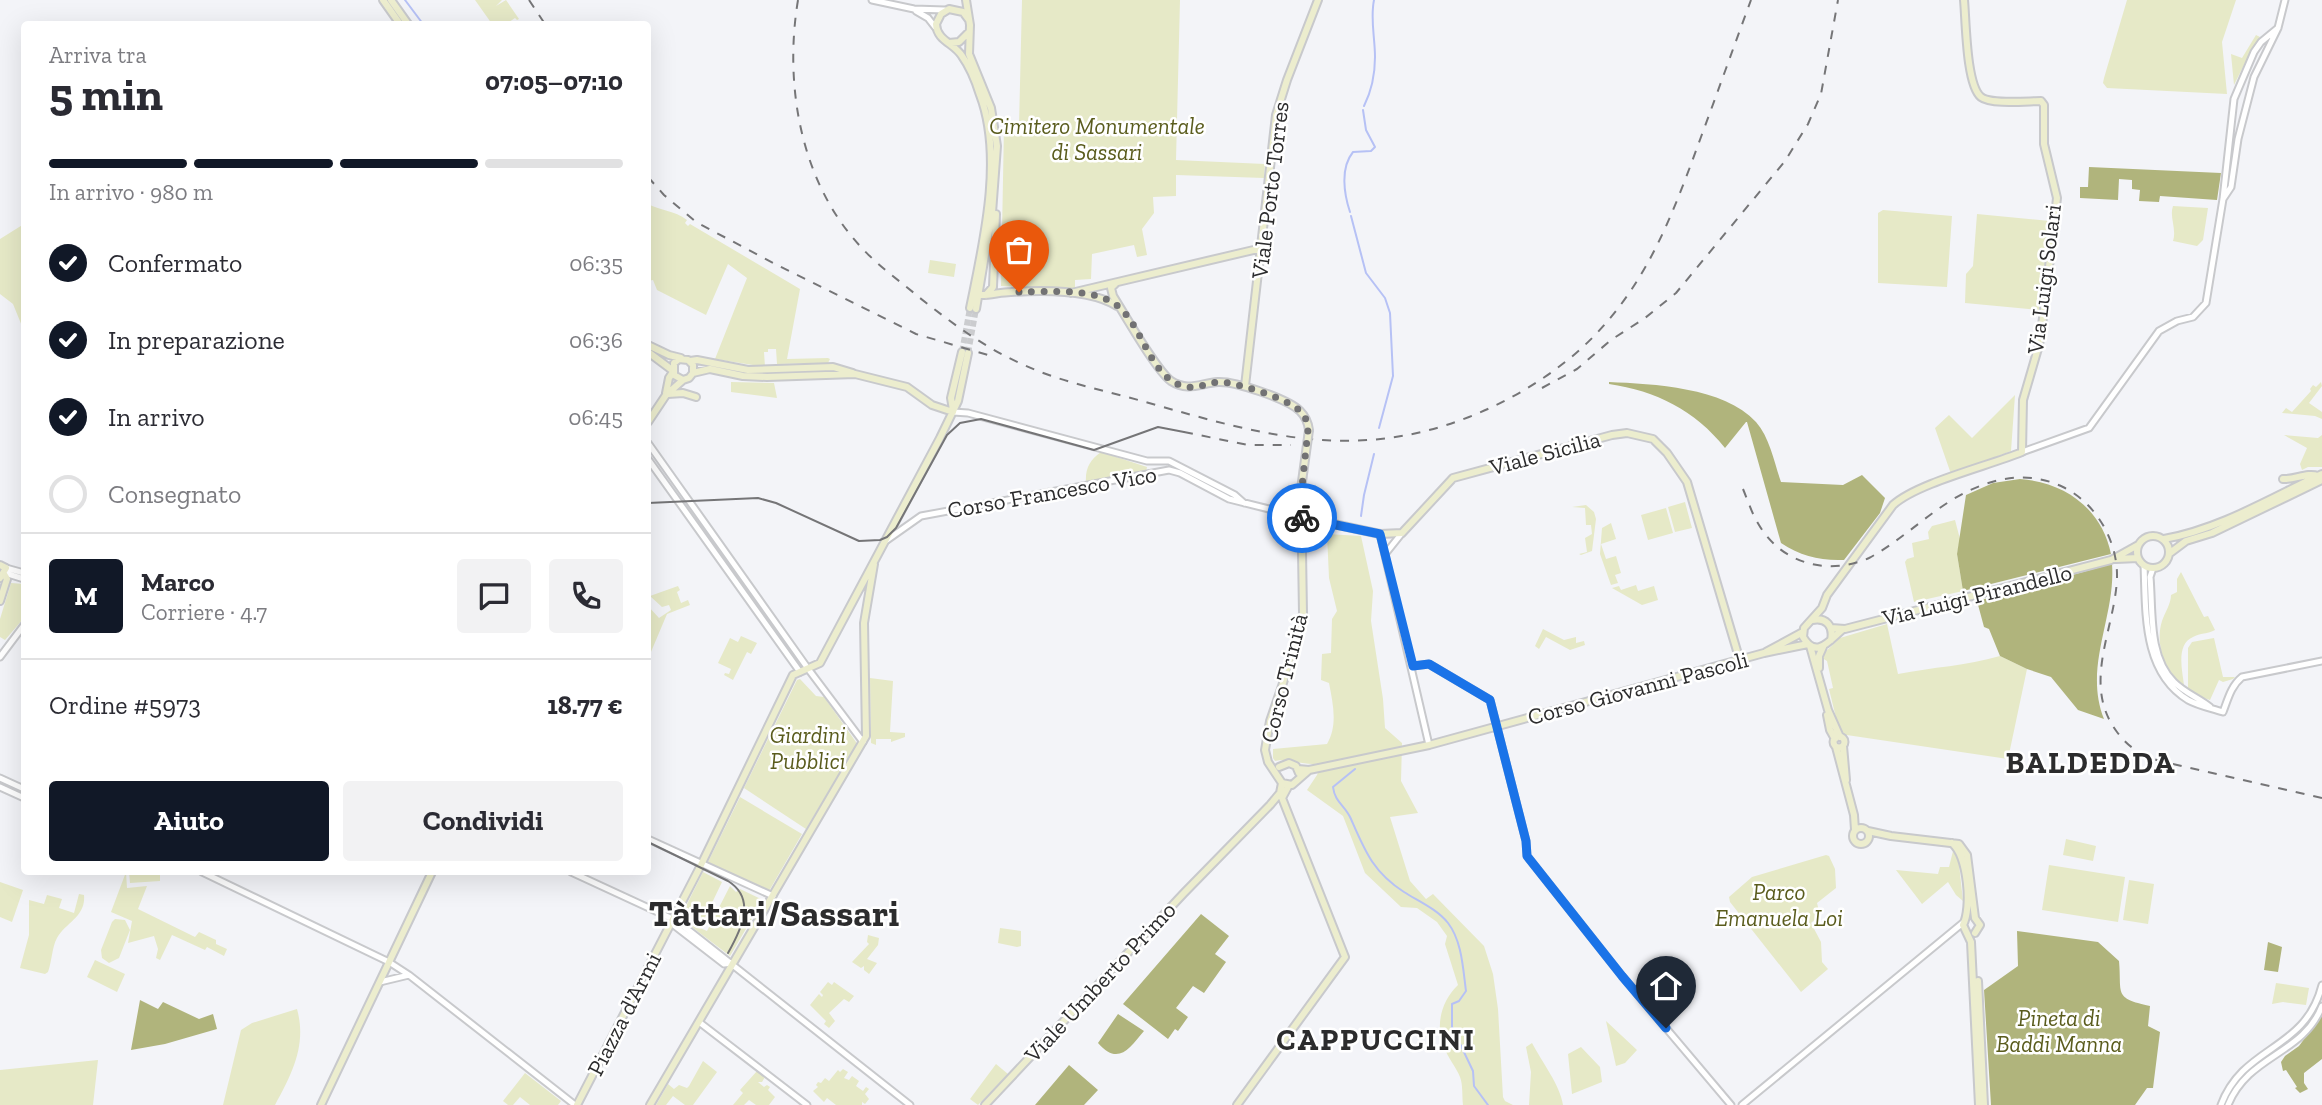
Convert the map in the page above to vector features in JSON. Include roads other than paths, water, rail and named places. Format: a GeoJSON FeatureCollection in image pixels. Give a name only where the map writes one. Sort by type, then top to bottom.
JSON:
{"type":"FeatureCollection","features":[{"type":"Feature","properties":{"kind":"main road"},"geometry":{"type":"LineString","coordinates":[[383,0],[398,21]]}},
{"type":"Feature","properties":{"kind":"main road"},"geometry":{"type":"LineString","coordinates":[[391,0],[406,21]]}},
{"type":"Feature","properties":{"kind":"main road"},"geometry":{"type":"LineString","coordinates":[[958,1],[938,18],[937,29],[944,40],[963,57],[980,93],[988,123],[990,146],[989,193],[974,287],[974,308],[982,295],[993,287],[997,146],[986,91],[969,54],[966,0]]}},
{"type":"Feature","properties":{"kind":"main road","name":"Viale Porto Torres"},"geometry":{"type":"LineString","coordinates":[[1245,386],[1276,115],[1318,0]]}},
{"type":"Feature","properties":{"kind":"main road","name":"Via Luigi Solari"},"geometry":{"type":"LineString","coordinates":[[1964,0],[1972,81],[1981,97],[1989,100],[2041,101],[2044,105],[2044,144],[2057,198],[2043,318],[2023,400],[2022,452]]}},
{"type":"Feature","properties":{"kind":"main road"},"geometry":{"type":"LineString","coordinates":[[948,10],[963,12],[969,20]]}},
{"type":"Feature","properties":{"kind":"main road"},"geometry":{"type":"LineString","coordinates":[[944,40],[959,42],[969,31]]}},
{"type":"Feature","properties":{"kind":"main road"},"geometry":{"type":"LineString","coordinates":[[982,295],[995,189]]}},
{"type":"Feature","properties":{"kind":"main road"},"geometry":{"type":"LineString","coordinates":[[1072,293],[1262,248]]}},
{"type":"Feature","properties":{"kind":"main road"},"geometry":{"type":"LineString","coordinates":[[993,279],[998,289],[1010,292]]}},
{"type":"Feature","properties":{"kind":"main road"},"geometry":{"type":"LineString","coordinates":[[1116,282],[1111,292],[1121,310]]}},
{"type":"Feature","properties":{"kind":"main road"},"geometry":{"type":"LineString","coordinates":[[974,287],[982,295]]}},
{"type":"Feature","properties":{"kind":"main road"},"geometry":{"type":"LineString","coordinates":[[982,295],[1010,292],[1072,293],[1104,299],[1121,310]]}},
{"type":"Feature","properties":{"kind":"main road","name":"Corso Trinità"},"geometry":{"type":"LineString","coordinates":[[1121,310],[1160,369],[1173,382],[1194,388],[1218,382],[1245,386],[1299,409],[1306,419],[1308,430],[1301,489],[1303,613],[1270,721],[1266,759]]}},
{"type":"Feature","properties":{"kind":"main road"},"geometry":{"type":"LineString","coordinates":[[651,346],[690,361],[755,371],[834,367],[907,387],[932,405],[953,412]]}},
{"type":"Feature","properties":{"kind":"main road"},"geometry":{"type":"LineString","coordinates":[[800,672],[820,663],[953,412],[958,401],[965,352]]}},
{"type":"Feature","properties":{"kind":"main road"},"geometry":{"type":"LineString","coordinates":[[651,354],[677,378],[683,380]]}},
{"type":"Feature","properties":{"kind":"main road"},"geometry":{"type":"LineString","coordinates":[[666,395],[674,363],[682,358]]}},
{"type":"Feature","properties":{"kind":"main road"},"geometry":{"type":"LineString","coordinates":[[690,361],[695,375]]}},
{"type":"Feature","properties":{"kind":"main road"},"geometry":{"type":"LineString","coordinates":[[651,418],[666,395],[683,380],[710,369],[743,376],[766,377],[855,374]]}},
{"type":"Feature","properties":{"kind":"main road"},"geometry":{"type":"LineString","coordinates":[[666,395],[683,393],[695,397]]}},
{"type":"Feature","properties":{"kind":"main road","name":"Viale Sicilia"},"geometry":{"type":"LineString","coordinates":[[1402,533],[1453,478],[1612,435],[1638,434],[1658,442],[1687,482],[1741,661]]}},
{"type":"Feature","properties":{"kind":"main road"},"geometry":{"type":"LineString","coordinates":[[1868,840],[1854,815],[1839,746],[1844,740],[1837,738],[1819,673],[1803,632],[1806,624],[1822,608],[1827,595],[1898,500],[1933,484],[2022,452]]}},
{"type":"Feature","properties":{"kind":"main road"},"geometry":{"type":"LineString","coordinates":[[2283,479],[2293,480],[2311,474],[2321,477]]}},
{"type":"Feature","properties":{"kind":"main road"},"geometry":{"type":"LineString","coordinates":[[2321,477],[2212,533],[2186,541],[2170,552],[2166,562],[2154,568],[2144,565],[2138,558],[2138,545],[2150,535],[2164,539],[2214,526],[2321,477]]}},
{"type":"Feature","properties":{"kind":"main road"},"geometry":{"type":"LineString","coordinates":[[1301,517],[1380,534],[1402,533]]}},
{"type":"Feature","properties":{"kind":"main road"},"geometry":{"type":"LineString","coordinates":[[2164,539],[2170,552]]}},
{"type":"Feature","properties":{"kind":"main road","name":"Via Luigi Pirandello"},"geometry":{"type":"LineString","coordinates":[[2111,560],[2138,545]]}},
{"type":"Feature","properties":{"kind":"main road"},"geometry":{"type":"LineString","coordinates":[[650,1105],[866,736],[864,623],[876,556]]}},
{"type":"Feature","properties":{"kind":"main road","name":"Via Luigi Pirandello"},"geometry":{"type":"LineString","coordinates":[[1831,628],[1842,630],[2111,560],[2138,558]]}},
{"type":"Feature","properties":{"kind":"main road"},"geometry":{"type":"LineString","coordinates":[[0,601],[7,579],[2,572]]}},
{"type":"Feature","properties":{"kind":"main road"},"geometry":{"type":"LineString","coordinates":[[853,599],[858,596],[866,603]]}},
{"type":"Feature","properties":{"kind":"main road"},"geometry":{"type":"LineString","coordinates":[[1819,673],[1819,656],[1830,640],[1831,628],[1822,608]]}},
{"type":"Feature","properties":{"kind":"main road"},"geometry":{"type":"LineString","coordinates":[[1812,620],[1826,621]]}},
{"type":"Feature","properties":{"kind":"main road","name":"Via Luigi Pirandello"},"geometry":{"type":"LineString","coordinates":[[1830,640],[1842,630]]}},
{"type":"Feature","properties":{"kind":"main road","name":"Corso Giovanni Pascoli"},"geometry":{"type":"LineString","coordinates":[[1764,653],[1803,632]]}},
{"type":"Feature","properties":{"kind":"main road"},"geometry":{"type":"LineString","coordinates":[[1809,645],[1823,647]]}},
{"type":"Feature","properties":{"kind":"main road","name":"Corso Giovanni Pascoli"},"geometry":{"type":"LineString","coordinates":[[1282,782],[1295,783],[1298,773],[1312,769],[1429,745],[1764,653],[1809,645]]}},
{"type":"Feature","properties":{"kind":"main road","name":"Piazza d'Armi"},"geometry":{"type":"LineString","coordinates":[[576,1105],[701,864],[793,675],[800,672]]}},
{"type":"Feature","properties":{"kind":"main road"},"geometry":{"type":"LineString","coordinates":[[1237,1105],[1345,957],[1282,799],[1279,767],[1266,759]]}},
{"type":"Feature","properties":{"kind":"main road"},"geometry":{"type":"LineString","coordinates":[[1266,759],[1282,782]]}},
{"type":"Feature","properties":{"kind":"main road"},"geometry":{"type":"LineString","coordinates":[[1279,767],[1289,763],[1298,773]]}},
{"type":"Feature","properties":{"kind":"main road","name":"Viale Umberto Primo"},"geometry":{"type":"LineString","coordinates":[[985,1105],[1270,804],[1279,793],[1282,782]]}},
{"type":"Feature","properties":{"kind":"main road"},"geometry":{"type":"LineString","coordinates":[[1891,836],[1868,840],[1863,844],[1856,842],[1853,835],[1862,830],[1952,843],[1960,852],[1969,903],[1984,1105]]}},
{"type":"Feature","properties":{"kind":"main road"},"geometry":{"type":"LineString","coordinates":[[321,1105],[431,875]]}},
{"type":"Feature","properties":{"kind":"main road"},"geometry":{"type":"LineString","coordinates":[[1969,920],[1980,925],[1970,933]]}},
{"type":"Feature","properties":{"kind":"main road"},"geometry":{"type":"LineString","coordinates":[[1970,933],[1979,1105]]}},
{"type":"Feature","properties":{"kind":"street"},"geometry":{"type":"LineString","coordinates":[[872,0],[914,9],[948,10]]}},
{"type":"Feature","properties":{"kind":"street"},"geometry":{"type":"LineString","coordinates":[[2223,199],[2231,187],[2238,139],[2255,77],[2275,36],[2285,0]]}},
{"type":"Feature","properties":{"kind":"street"},"geometry":{"type":"LineString","coordinates":[[914,9],[928,18],[937,29]]}},
{"type":"Feature","properties":{"kind":"street"},"geometry":{"type":"LineString","coordinates":[[2022,452],[2089,428],[2159,331],[2177,321],[2193,317],[2206,303],[2223,199],[2234,99],[2261,41],[2278,28]]}},
{"type":"Feature","properties":{"kind":"street"},"geometry":{"type":"LineString","coordinates":[[2267,36],[2275,36]]}},
{"type":"Feature","properties":{"kind":"street"},"geometry":{"type":"LineString","coordinates":[[2261,41],[2267,41],[2270,47]]}},
{"type":"Feature","properties":{"kind":"street","name":"Corso Francesco Vico"},"geometry":{"type":"LineString","coordinates":[[953,412],[968,413],[1149,461],[1169,461],[1236,495],[1245,504]]}},
{"type":"Feature","properties":{"kind":"street"},"geometry":{"type":"LineString","coordinates":[[651,447],[863,742]]}},
{"type":"Feature","properties":{"kind":"street"},"geometry":{"type":"LineString","coordinates":[[1149,461],[1152,467],[1149,474]]}},
{"type":"Feature","properties":{"kind":"street"},"geometry":{"type":"LineString","coordinates":[[651,462],[800,672]]}},
{"type":"Feature","properties":{"kind":"street","name":"Corso Francesco Vico"},"geometry":{"type":"LineString","coordinates":[[887,540],[920,516],[1174,471],[1245,504]]}},
{"type":"Feature","properties":{"kind":"street"},"geometry":{"type":"LineString","coordinates":[[1245,504],[1301,517]]}},
{"type":"Feature","properties":{"kind":"street"},"geometry":{"type":"LineString","coordinates":[[1386,553],[1402,533]]}},
{"type":"Feature","properties":{"kind":"street"},"geometry":{"type":"LineString","coordinates":[[1380,534],[1413,666],[1429,745]]}},
{"type":"Feature","properties":{"kind":"street"},"geometry":{"type":"LineString","coordinates":[[1386,553],[1391,534]]}},
{"type":"Feature","properties":{"kind":"street"},"geometry":{"type":"LineString","coordinates":[[2144,565],[2149,637],[2156,665],[2169,686],[2204,708],[2223,712],[2230,692],[2242,677],[2322,662]]}},
{"type":"Feature","properties":{"kind":"street"},"geometry":{"type":"LineString","coordinates":[[2154,568],[2150,577],[2155,637],[2161,663],[2174,683],[2210,708]]}},
{"type":"Feature","properties":{"kind":"street"},"geometry":{"type":"LineString","coordinates":[[2,572],[21,575]]}},
{"type":"Feature","properties":{"kind":"street"},"geometry":{"type":"LineString","coordinates":[[0,657],[21,629]]}},
{"type":"Feature","properties":{"kind":"street"},"geometry":{"type":"LineString","coordinates":[[1413,666],[1429,664],[1490,700],[1526,841],[1527,856],[1622,976],[1731,1105]]}},
{"type":"Feature","properties":{"kind":"street"},"geometry":{"type":"LineString","coordinates":[[0,778],[21,788]]}},
{"type":"Feature","properties":{"kind":"street"},"geometry":{"type":"LineString","coordinates":[[0,787],[21,797]]}},
{"type":"Feature","properties":{"kind":"street"},"geometry":{"type":"LineString","coordinates":[[651,840],[773,896]]}},
{"type":"Feature","properties":{"kind":"street"},"geometry":{"type":"LineString","coordinates":[[208,875],[389,962],[576,1105]]}},
{"type":"Feature","properties":{"kind":"street"},"geometry":{"type":"LineString","coordinates":[[578,875],[655,910],[672,921],[724,964],[732,964],[910,1105]]}},
{"type":"Feature","properties":{"kind":"street"},"geometry":{"type":"LineString","coordinates":[[653,918],[656,915],[655,910]]}},
{"type":"Feature","properties":{"kind":"street"},"geometry":{"type":"LineString","coordinates":[[1742,1105],[1969,920]]}},
{"type":"Feature","properties":{"kind":"street"},"geometry":{"type":"LineString","coordinates":[[1955,930],[1970,933]]}},
{"type":"Feature","properties":{"kind":"street"},"geometry":{"type":"LineString","coordinates":[[380,982],[409,975]]}},
{"type":"Feature","properties":{"kind":"street"},"geometry":{"type":"LineString","coordinates":[[2221,1105],[2226,1091],[2248,1064],[2302,1026],[2315,1007],[2322,985]]}},
{"type":"Feature","properties":{"kind":"street"},"geometry":{"type":"LineString","coordinates":[[2228,1105],[2240,1082],[2301,1036],[2314,1022],[2322,1006]]}},
{"type":"Feature","properties":{"kind":"street"},"geometry":{"type":"LineString","coordinates":[[699,1022],[807,1105]]}},
{"type":"Feature","properties":{"kind":"waterway"},"geometry":{"type":"LineString","coordinates":[[405,0],[421,21]]}},
{"type":"Feature","properties":{"kind":"waterway"},"geometry":{"type":"LineString","coordinates":[[1364,106],[1371,89],[1374,69],[1374,0]]}},
{"type":"Feature","properties":{"kind":"waterway"},"geometry":{"type":"LineString","coordinates":[[1350,212],[1344,181],[1349,158],[1353,152],[1371,151],[1375,147],[1366,130],[1363,110]]}},
{"type":"Feature","properties":{"kind":"waterway"},"geometry":{"type":"LineString","coordinates":[[1351,216],[1366,273],[1385,298],[1390,313],[1393,376],[1379,428]]}},
{"type":"Feature","properties":{"kind":"waterway"},"geometry":{"type":"LineString","coordinates":[[1361,516],[1374,454]]}},
{"type":"Feature","properties":{"kind":"waterway"},"geometry":{"type":"LineString","coordinates":[[1355,769],[1333,787],[1371,860],[1393,884],[1433,909],[1453,930],[1461,956],[1466,991],[1459,1001],[1452,1004],[1452,1027],[1473,1071],[1474,1086],[1488,1105]]}},
{"type":"Feature","properties":{"kind":"tunnel"},"geometry":{"type":"LineString","coordinates":[[962,352],[970,308]]}},
{"type":"Feature","properties":{"kind":"tunnel"},"geometry":{"type":"LineString","coordinates":[[968,353],[976,309]]}},
{"type":"Feature","properties":{"kind":"tram line"},"geometry":{"type":"LineString","coordinates":[[651,503],[758,498],[776,503],[859,541],[880,540],[896,528],[947,435],[960,423],[981,419],[1094,450],[1158,427],[1184,432]]}},
{"type":"Feature","properties":{"kind":"tram line"},"geometry":{"type":"LineString","coordinates":[[651,843],[737,888],[742,897],[744,915],[738,935],[728,953]]}},
{"type":"Feature","properties":{"kind":"railway"},"geometry":{"type":"LineString","coordinates":[[529,0],[543,21]]}},
{"type":"Feature","properties":{"kind":"railway"},"geometry":{"type":"LineString","coordinates":[[798,0],[793,65],[801,130],[810,162],[823,192],[860,246],[920,298],[996,351],[1054,377],[1230,425],[1308,439],[1347,441],[1427,431],[1483,411],[1511,398],[1550,373],[1599,331],[1637,281],[1666,226],[1751,0]]}},
{"type":"Feature","properties":{"kind":"railway"},"geometry":{"type":"LineString","coordinates":[[1542,388],[1577,369],[1611,340],[1676,293],[1785,161],[1808,124],[1821,94],[1838,0]]}},
{"type":"Feature","properties":{"kind":"railway"},"geometry":{"type":"LineString","coordinates":[[651,180],[696,222],[777,265],[916,334],[995,357]]}},
{"type":"Feature","properties":{"kind":"railway"},"geometry":{"type":"LineString","coordinates":[[1184,432],[1248,445],[1291,445]]}},
{"type":"Feature","properties":{"kind":"railway"},"geometry":{"type":"LineString","coordinates":[[1743,489],[1759,525],[1780,549],[1807,563],[1838,566],[1869,558],[1937,510],[1980,486],[2022,477],[2063,487],[2075,494],[2095,513],[2114,550],[2117,578],[2115,598],[2101,676],[2107,714],[2121,737],[2136,750],[2160,761],[2322,798]]}},
{"type":"Feature","properties":{"kind":"district","name":"BALDEDDA"},"geometry":{"type":"Point","coordinates":[2091,763]}},
{"type":"Feature","properties":{"kind":"district","name":"Tàttari/Sassari"},"geometry":{"type":"Point","coordinates":[774,913]}},
{"type":"Feature","properties":{"kind":"district","name":"CAPPUCCINI"},"geometry":{"type":"Point","coordinates":[1376,1040]}},
{"type":"Feature","properties":{"kind":"park label","name":"Cimitero Monumentale di Sassari"},"geometry":{"type":"Point","coordinates":[1097,139]}},
{"type":"Feature","properties":{"kind":"park label","name":"Giardini Pubblici"},"geometry":{"type":"Point","coordinates":[808,748]}},
{"type":"Feature","properties":{"kind":"park label","name":"Parco Emanuela Loi"},"geometry":{"type":"Point","coordinates":[1779,905]}},
{"type":"Feature","properties":{"kind":"park label","name":"Pineta di Baddi Manna"},"geometry":{"type":"Point","coordinates":[2059,1031]}}]}
